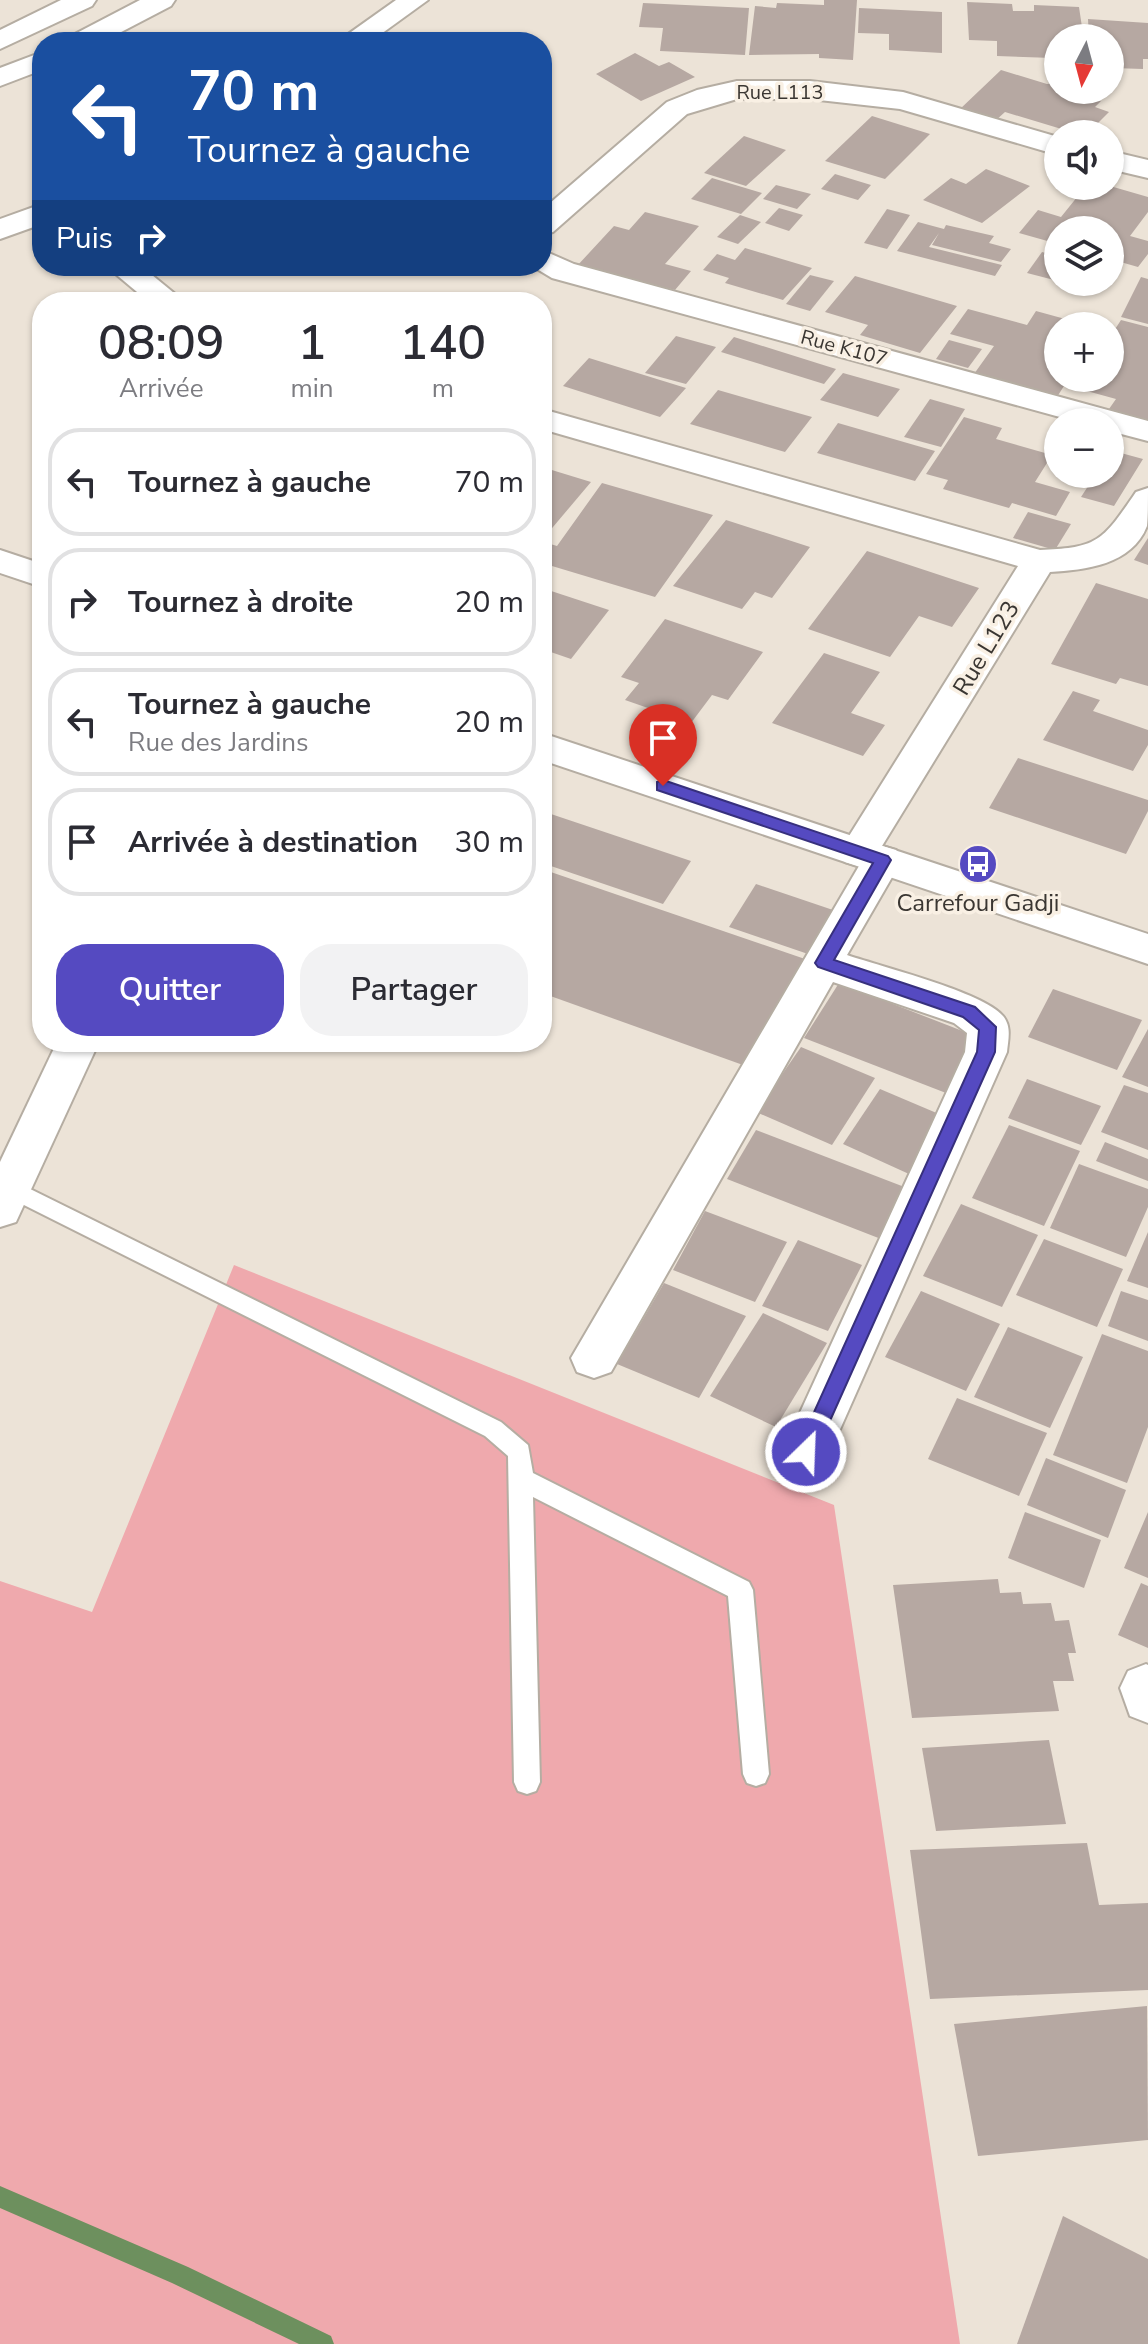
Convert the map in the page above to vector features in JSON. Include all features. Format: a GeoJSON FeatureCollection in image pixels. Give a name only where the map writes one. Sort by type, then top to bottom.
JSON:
{"type":"FeatureCollection","features":[{"type":"Feature","properties":{"kind":"street"},"geometry":{"type":"LineString","coordinates":[[0,41],[82,0]]}},
{"type":"Feature","properties":{"kind":"street"},"geometry":{"type":"LineString","coordinates":[[100,32],[161,0]]}},
{"type":"Feature","properties":{"kind":"street"},"geometry":{"type":"LineString","coordinates":[[366,32],[414,0]]}},
{"type":"Feature","properties":{"kind":"street"},"geometry":{"type":"LineString","coordinates":[[0,78],[32,64]]}},
{"type":"Feature","properties":{"kind":"street","name":"Rue L113"},"geometry":{"type":"LineString","coordinates":[[552,217],[677,108],[707,96],[737,90],[810,90],[903,101],[1044,142]]}},
{"type":"Feature","properties":{"kind":"street"},"geometry":{"type":"LineString","coordinates":[[1124,163],[1148,169]]}},
{"type":"Feature","properties":{"kind":"street"},"geometry":{"type":"LineString","coordinates":[[0,230],[32,217]]}},
{"type":"Feature","properties":{"kind":"street","name":"Rue K107"},"geometry":{"type":"LineString","coordinates":[[552,265],[563,271],[1148,431]]}},
{"type":"Feature","properties":{"kind":"street"},"geometry":{"type":"LineString","coordinates":[[134,276],[156,292]]}},
{"type":"Feature","properties":{"kind":"street"},"geometry":{"type":"LineString","coordinates":[[552,422],[1039,561],[1085,560],[1108,552],[1123,538],[1148,499]]}},
{"type":"Feature","properties":{"kind":"street"},"geometry":{"type":"LineString","coordinates":[[0,561],[32,572]]}},
{"type":"Feature","properties":{"kind":"street","name":"Rue L123"},"geometry":{"type":"LineString","coordinates":[[594,1358],[824,963],[871,856],[1039,561]]}},
{"type":"Feature","properties":{"kind":"street"},"geometry":{"type":"LineString","coordinates":[[552,749],[1148,949]]}},
{"type":"Feature","properties":{"kind":"street"},"geometry":{"type":"LineString","coordinates":[[806,1452],[986,1052],[988,1027],[969,1012],[824,963]]}},
{"type":"Feature","properties":{"kind":"street"},"geometry":{"type":"LineString","coordinates":[[5,1199],[73,1052]]}},
{"type":"Feature","properties":{"kind":"lane"},"geometry":{"type":"LineString","coordinates":[[5,1199],[493,1429],[520,1452],[527,1782]]}},
{"type":"Feature","properties":{"kind":"lane"},"geometry":{"type":"LineString","coordinates":[[521,1479],[740,1590],[756,1774]]}},
{"type":"Feature","properties":{"kind":"shaded area"},"geometry":{"type":"Polygon","coordinates":[[[234,1265],[834,1505],[960,2344],[0,2344],[0,1581],[92,1612],[234,1265]]]}},
{"type":"Feature","properties":{"kind":"building"},"geometry":{"type":"Polygon","coordinates":[[[824,0],[857,0],[853,60],[819,58],[819,54],[749,55],[755,6],[776,8],[777,3],[824,5],[824,0]]]}},
{"type":"Feature","properties":{"kind":"building"},"geometry":{"type":"Polygon","coordinates":[[[967,2],[1012,4],[1013,11],[1034,11],[1034,5],[1079,7],[1082,24],[1044,24],[1044,58],[997,56],[997,41],[969,40],[967,2]]]}},
{"type":"Feature","properties":{"kind":"building"},"geometry":{"type":"Polygon","coordinates":[[[643,3],[749,8],[745,55],[660,51],[663,28],[639,27],[643,3]]]}},
{"type":"Feature","properties":{"kind":"building"},"geometry":{"type":"Polygon","coordinates":[[[859,8],[942,12],[942,53],[889,50],[889,34],[858,33],[859,8]]]}},
{"type":"Feature","properties":{"kind":"building"},"geometry":{"type":"Polygon","coordinates":[[[1088,19],[1148,23],[1148,59],[1143,59],[1143,69],[1124,68],[1124,24],[1088,24],[1088,19]]]}},
{"type":"Feature","properties":{"kind":"building"},"geometry":{"type":"Polygon","coordinates":[[[635,53],[659,66],[669,62],[695,77],[641,101],[596,74],[635,53]]]}},
{"type":"Feature","properties":{"kind":"building"},"geometry":{"type":"Polygon","coordinates":[[[1001,70],[1044,83],[1044,104],[1098,104],[1095,107],[1109,112],[1101,120],[1044,120],[1044,124],[1005,112],[995,121],[959,110],[1001,70]]]}},
{"type":"Feature","properties":{"kind":"building"},"geometry":{"type":"Polygon","coordinates":[[[872,116],[930,134],[885,179],[825,161],[872,116]]]}},
{"type":"Feature","properties":{"kind":"building"},"geometry":{"type":"Polygon","coordinates":[[[744,136],[786,150],[746,186],[704,173],[744,136]]]}},
{"type":"Feature","properties":{"kind":"building"},"geometry":{"type":"Polygon","coordinates":[[[986,169],[1030,186],[982,223],[923,200],[951,178],[966,184],[986,169]]]}},
{"type":"Feature","properties":{"kind":"building"},"geometry":{"type":"Polygon","coordinates":[[[835,174],[871,185],[858,200],[821,189],[835,174]]]}},
{"type":"Feature","properties":{"kind":"building"},"geometry":{"type":"Polygon","coordinates":[[[712,178],[762,193],[741,214],[691,199],[712,178]]]}},
{"type":"Feature","properties":{"kind":"building"},"geometry":{"type":"Polygon","coordinates":[[[776,185],[811,194],[797,209],[763,199],[776,185]]]}},
{"type":"Feature","properties":{"kind":"building"},"geometry":{"type":"Polygon","coordinates":[[[1124,190],[1148,197],[1148,212],[1130,236],[1148,241],[1148,254],[1138,267],[1124,263],[1124,216],[1062,216],[1075,200],[1124,200],[1124,190]]]}},
{"type":"Feature","properties":{"kind":"building"},"geometry":{"type":"Polygon","coordinates":[[[779,208],[803,215],[789,231],[765,223],[779,208]]]}},
{"type":"Feature","properties":{"kind":"building"},"geometry":{"type":"Polygon","coordinates":[[[887,209],[910,215],[887,249],[864,243],[887,209]]]}},
{"type":"Feature","properties":{"kind":"building"},"geometry":{"type":"Polygon","coordinates":[[[1038,210],[1058,216],[1044,216],[1044,240],[1019,233],[1038,210]]]}},
{"type":"Feature","properties":{"kind":"building"},"geometry":{"type":"Polygon","coordinates":[[[645,212],[699,226],[665,264],[691,271],[675,290],[577,266],[614,226],[629,230],[645,212]]]}},
{"type":"Feature","properties":{"kind":"building"},"geometry":{"type":"Polygon","coordinates":[[[740,215],[761,222],[738,244],[717,237],[740,215]]]}},
{"type":"Feature","properties":{"kind":"building"},"geometry":{"type":"Polygon","coordinates":[[[918,222],[994,236],[989,243],[1011,249],[1001,262],[932,245],[939,233],[929,247],[1002,265],[995,276],[897,251],[918,222]]]}},
{"type":"Feature","properties":{"kind":"building"},"geometry":{"type":"Polygon","coordinates":[[[745,248],[812,268],[783,300],[725,283],[729,278],[703,270],[717,254],[735,260],[745,248]]]}},
{"type":"Feature","properties":{"kind":"building"},"geometry":{"type":"Polygon","coordinates":[[[1042,252],[1044,252],[1044,277],[1027,273],[1042,252]]]}},
{"type":"Feature","properties":{"kind":"building"},"geometry":{"type":"Polygon","coordinates":[[[810,275],[834,281],[810,311],[786,304],[810,275]]]}},
{"type":"Feature","properties":{"kind":"building"},"geometry":{"type":"Polygon","coordinates":[[[855,276],[957,306],[920,353],[860,335],[868,325],[825,312],[855,276]]]}},
{"type":"Feature","properties":{"kind":"building"},"geometry":{"type":"Polygon","coordinates":[[[1141,277],[1148,279],[1148,324],[1124,318],[1124,312],[1141,277]]]}},
{"type":"Feature","properties":{"kind":"building"},"geometry":{"type":"Polygon","coordinates":[[[968,309],[1027,325],[1036,311],[1044,313],[1044,392],[1060,392],[1057,397],[974,374],[994,346],[950,334],[968,309]]]}},
{"type":"Feature","properties":{"kind":"building"},"geometry":{"type":"Polygon","coordinates":[[[1124,321],[1148,327],[1148,420],[1124,413],[1124,408],[1110,408],[1116,399],[1091,392],[1124,392],[1124,321]]]}},
{"type":"Feature","properties":{"kind":"building"},"geometry":{"type":"Polygon","coordinates":[[[676,336],[716,347],[686,384],[645,373],[676,336]]]}},
{"type":"Feature","properties":{"kind":"building"},"geometry":{"type":"Polygon","coordinates":[[[734,337],[836,369],[824,384],[721,352],[734,337]]]}},
{"type":"Feature","properties":{"kind":"building"},"geometry":{"type":"Polygon","coordinates":[[[949,340],[982,349],[968,368],[936,359],[949,340]]]}},
{"type":"Feature","properties":{"kind":"building"},"geometry":{"type":"Polygon","coordinates":[[[589,358],[686,388],[660,417],[563,386],[589,358]]]}},
{"type":"Feature","properties":{"kind":"building"},"geometry":{"type":"Polygon","coordinates":[[[843,373],[900,389],[878,417],[820,400],[843,373]]]}},
{"type":"Feature","properties":{"kind":"building"},"geometry":{"type":"Polygon","coordinates":[[[718,390],[812,417],[785,452],[690,424],[718,390]]]}},
{"type":"Feature","properties":{"kind":"building"},"geometry":{"type":"Polygon","coordinates":[[[930,399],[965,409],[941,447],[904,437],[930,399]]]}},
{"type":"Feature","properties":{"kind":"building"},"geometry":{"type":"Polygon","coordinates":[[[964,417],[1002,428],[996,439],[1044,453],[1044,468],[1035,482],[1044,485],[1044,488],[1070,492],[1056,516],[1012,503],[1009,508],[943,489],[948,480],[926,474],[964,417]]]}},
{"type":"Feature","properties":{"kind":"building"},"geometry":{"type":"Polygon","coordinates":[[[838,423],[935,451],[915,481],[817,453],[838,423]]]}},
{"type":"Feature","properties":{"kind":"building"},"geometry":{"type":"Polygon","coordinates":[[[1124,454],[1143,459],[1114,506],[1081,497],[1087,488],[1124,488],[1124,454]]]}},
{"type":"Feature","properties":{"kind":"building"},"geometry":{"type":"Polygon","coordinates":[[[552,470],[591,482],[552,528],[552,470]]]}},
{"type":"Feature","properties":{"kind":"building"},"geometry":{"type":"Polygon","coordinates":[[[602,483],[713,515],[655,597],[552,566],[552,544],[557,546],[602,483]]]}},
{"type":"Feature","properties":{"kind":"building"},"geometry":{"type":"Polygon","coordinates":[[[1028,512],[1071,524],[1055,550],[1013,538],[1028,512]]]}},
{"type":"Feature","properties":{"kind":"building"},"geometry":{"type":"Polygon","coordinates":[[[726,520],[810,547],[772,598],[755,592],[742,609],[673,586],[726,520]]]}},
{"type":"Feature","properties":{"kind":"building"},"geometry":{"type":"Polygon","coordinates":[[[1148,538],[1148,565],[1134,560],[1148,538]]]}},
{"type":"Feature","properties":{"kind":"building"},"geometry":{"type":"Polygon","coordinates":[[[867,551],[979,588],[952,627],[919,616],[890,657],[808,629],[867,551]]]}},
{"type":"Feature","properties":{"kind":"building"},"geometry":{"type":"Polygon","coordinates":[[[1096,583],[1148,599],[1148,686],[1120,678],[1116,684],[1051,664],[1096,583]]]}},
{"type":"Feature","properties":{"kind":"building"},"geometry":{"type":"Polygon","coordinates":[[[552,591],[609,610],[571,659],[552,652],[552,591]]]}},
{"type":"Feature","properties":{"kind":"building"},"geometry":{"type":"Polygon","coordinates":[[[665,619],[763,652],[728,700],[712,695],[691,723],[625,700],[639,683],[621,677],[665,619]]]}},
{"type":"Feature","properties":{"kind":"building"},"geometry":{"type":"Polygon","coordinates":[[[824,653],[880,672],[851,713],[885,725],[863,756],[772,723],[824,653]]]}},
{"type":"Feature","properties":{"kind":"building"},"geometry":{"type":"Polygon","coordinates":[[[1073,691],[1100,700],[1093,711],[1148,730],[1148,745],[1133,771],[1043,740],[1073,691]]]}},
{"type":"Feature","properties":{"kind":"building"},"geometry":{"type":"Polygon","coordinates":[[[1018,758],[1148,800],[1148,811],[1126,854],[989,808],[1018,758]]]}},
{"type":"Feature","properties":{"kind":"building"},"geometry":{"type":"Polygon","coordinates":[[[552,814],[691,861],[663,904],[552,866],[552,814]]]}},
{"type":"Feature","properties":{"kind":"building"},"geometry":{"type":"Polygon","coordinates":[[[552,872],[805,959],[743,1065],[552,997],[552,872]]]}},
{"type":"Feature","properties":{"kind":"building"},"geometry":{"type":"Polygon","coordinates":[[[756,884],[833,910],[808,954],[729,927],[756,884]]]}},
{"type":"Feature","properties":{"kind":"building"},"geometry":{"type":"Polygon","coordinates":[[[839,983],[978,1037],[946,1093],[804,1038],[839,983]]]}},
{"type":"Feature","properties":{"kind":"building"},"geometry":{"type":"Polygon","coordinates":[[[1053,989],[1142,1020],[1117,1070],[1028,1037],[1053,989]]]}},
{"type":"Feature","properties":{"kind":"building"},"geometry":{"type":"Polygon","coordinates":[[[1148,1029],[1148,1087],[1122,1077],[1148,1029]]]}},
{"type":"Feature","properties":{"kind":"building"},"geometry":{"type":"Polygon","coordinates":[[[801,1047],[875,1078],[832,1145],[756,1112],[801,1047]]]}},
{"type":"Feature","properties":{"kind":"building"},"geometry":{"type":"Polygon","coordinates":[[[1027,1079],[1101,1106],[1081,1145],[1008,1118],[1027,1079]]]}},
{"type":"Feature","properties":{"kind":"building"},"geometry":{"type":"Polygon","coordinates":[[[1124,1085],[1148,1093],[1148,1150],[1101,1132],[1124,1085]]]}},
{"type":"Feature","properties":{"kind":"building"},"geometry":{"type":"Polygon","coordinates":[[[880,1089],[946,1117],[909,1174],[843,1144],[880,1089]]]}},
{"type":"Feature","properties":{"kind":"building"},"geometry":{"type":"Polygon","coordinates":[[[1009,1125],[1080,1151],[1044,1226],[972,1198],[1009,1125]]]}},
{"type":"Feature","properties":{"kind":"building"},"geometry":{"type":"Polygon","coordinates":[[[756,1130],[907,1188],[881,1239],[727,1179],[756,1130]]]}},
{"type":"Feature","properties":{"kind":"building"},"geometry":{"type":"Polygon","coordinates":[[[1105,1142],[1148,1159],[1148,1181],[1096,1161],[1105,1142]]]}},
{"type":"Feature","properties":{"kind":"building"},"geometry":{"type":"Polygon","coordinates":[[[1079,1164],[1148,1189],[1148,1207],[1126,1257],[1050,1228],[1079,1164]]]}},
{"type":"Feature","properties":{"kind":"building"},"geometry":{"type":"Polygon","coordinates":[[[961,1204],[1038,1235],[1002,1307],[923,1276],[961,1204]]]}},
{"type":"Feature","properties":{"kind":"building"},"geometry":{"type":"Polygon","coordinates":[[[705,1211],[787,1242],[755,1302],[673,1270],[705,1211]]]}},
{"type":"Feature","properties":{"kind":"building"},"geometry":{"type":"Polygon","coordinates":[[[1148,1232],[1148,1288],[1127,1281],[1148,1232]]]}},
{"type":"Feature","properties":{"kind":"building"},"geometry":{"type":"Polygon","coordinates":[[[1044,1239],[1123,1269],[1097,1327],[1016,1295],[1044,1239]]]}},
{"type":"Feature","properties":{"kind":"building"},"geometry":{"type":"Polygon","coordinates":[[[798,1240],[862,1265],[828,1331],[762,1306],[798,1240]]]}},
{"type":"Feature","properties":{"kind":"building"},"geometry":{"type":"Polygon","coordinates":[[[664,1283],[746,1316],[699,1398],[617,1364],[664,1283]]]}},
{"type":"Feature","properties":{"kind":"building"},"geometry":{"type":"Polygon","coordinates":[[[921,1291],[1000,1324],[966,1391],[885,1357],[921,1291]]]}},
{"type":"Feature","properties":{"kind":"building"},"geometry":{"type":"Polygon","coordinates":[[[1121,1291],[1148,1300],[1148,1341],[1108,1326],[1121,1291]]]}},
{"type":"Feature","properties":{"kind":"building"},"geometry":{"type":"Polygon","coordinates":[[[763,1313],[827,1343],[776,1427],[710,1396],[763,1313]]]}},
{"type":"Feature","properties":{"kind":"building"},"geometry":{"type":"Polygon","coordinates":[[[1008,1327],[1083,1357],[1050,1428],[974,1397],[1008,1327]]]}},
{"type":"Feature","properties":{"kind":"building"},"geometry":{"type":"Polygon","coordinates":[[[1102,1334],[1148,1351],[1148,1427],[1127,1483],[1053,1455],[1102,1334]]]}},
{"type":"Feature","properties":{"kind":"building"},"geometry":{"type":"Polygon","coordinates":[[[957,1398],[1047,1433],[1019,1496],[928,1459],[957,1398]]]}},
{"type":"Feature","properties":{"kind":"building"},"geometry":{"type":"Polygon","coordinates":[[[1046,1458],[1126,1490],[1108,1538],[1027,1505],[1046,1458]]]}},
{"type":"Feature","properties":{"kind":"building"},"geometry":{"type":"Polygon","coordinates":[[[1025,1512],[1101,1540],[1084,1588],[1008,1558],[1025,1512]]]}},
{"type":"Feature","properties":{"kind":"building"},"geometry":{"type":"Polygon","coordinates":[[[1148,1512],[1148,1578],[1124,1568],[1148,1512]]]}},
{"type":"Feature","properties":{"kind":"building"},"geometry":{"type":"Polygon","coordinates":[[[998,1579],[1000,1593],[1021,1592],[1023,1604],[1051,1603],[1055,1621],[1069,1620],[1076,1653],[1068,1653],[1074,1681],[1053,1681],[1059,1711],[912,1718],[893,1585],[998,1579]]]}},
{"type":"Feature","properties":{"kind":"building"},"geometry":{"type":"Polygon","coordinates":[[[1141,1583],[1148,1586],[1148,1648],[1118,1635],[1141,1583]]]}},
{"type":"Feature","properties":{"kind":"building"},"geometry":{"type":"Polygon","coordinates":[[[1049,1740],[1066,1824],[936,1831],[922,1748],[1049,1740]]]}},
{"type":"Feature","properties":{"kind":"building"},"geometry":{"type":"Polygon","coordinates":[[[1087,1843],[1099,1905],[1148,1903],[1148,1990],[930,1999],[910,1850],[1087,1843]]]}},
{"type":"Feature","properties":{"kind":"building"},"geometry":{"type":"Polygon","coordinates":[[[1147,2006],[1148,2140],[978,2156],[954,2024],[1147,2006]]]}},
{"type":"Feature","properties":{"kind":"building"},"geometry":{"type":"Polygon","coordinates":[[[1063,2216],[1148,2259],[1148,2344],[1017,2344],[1063,2216]]]}},
{"type":"Feature","properties":{"kind":"waterway"},"geometry":{"type":"LineString","coordinates":[[0,2197],[180,2275],[323,2344]]}},
{"type":"Feature","properties":{"kind":"place","name":"Carrefour Gadji"},"geometry":{"type":"Point","coordinates":[978,864]}},
{"type":"Feature","properties":{"kind":"route"},"geometry":{"type":"LineString","coordinates":[[663,786],[882,860],[824,963],[969,1012],[988,1027],[986,1052],[806,1452]]}}]}
